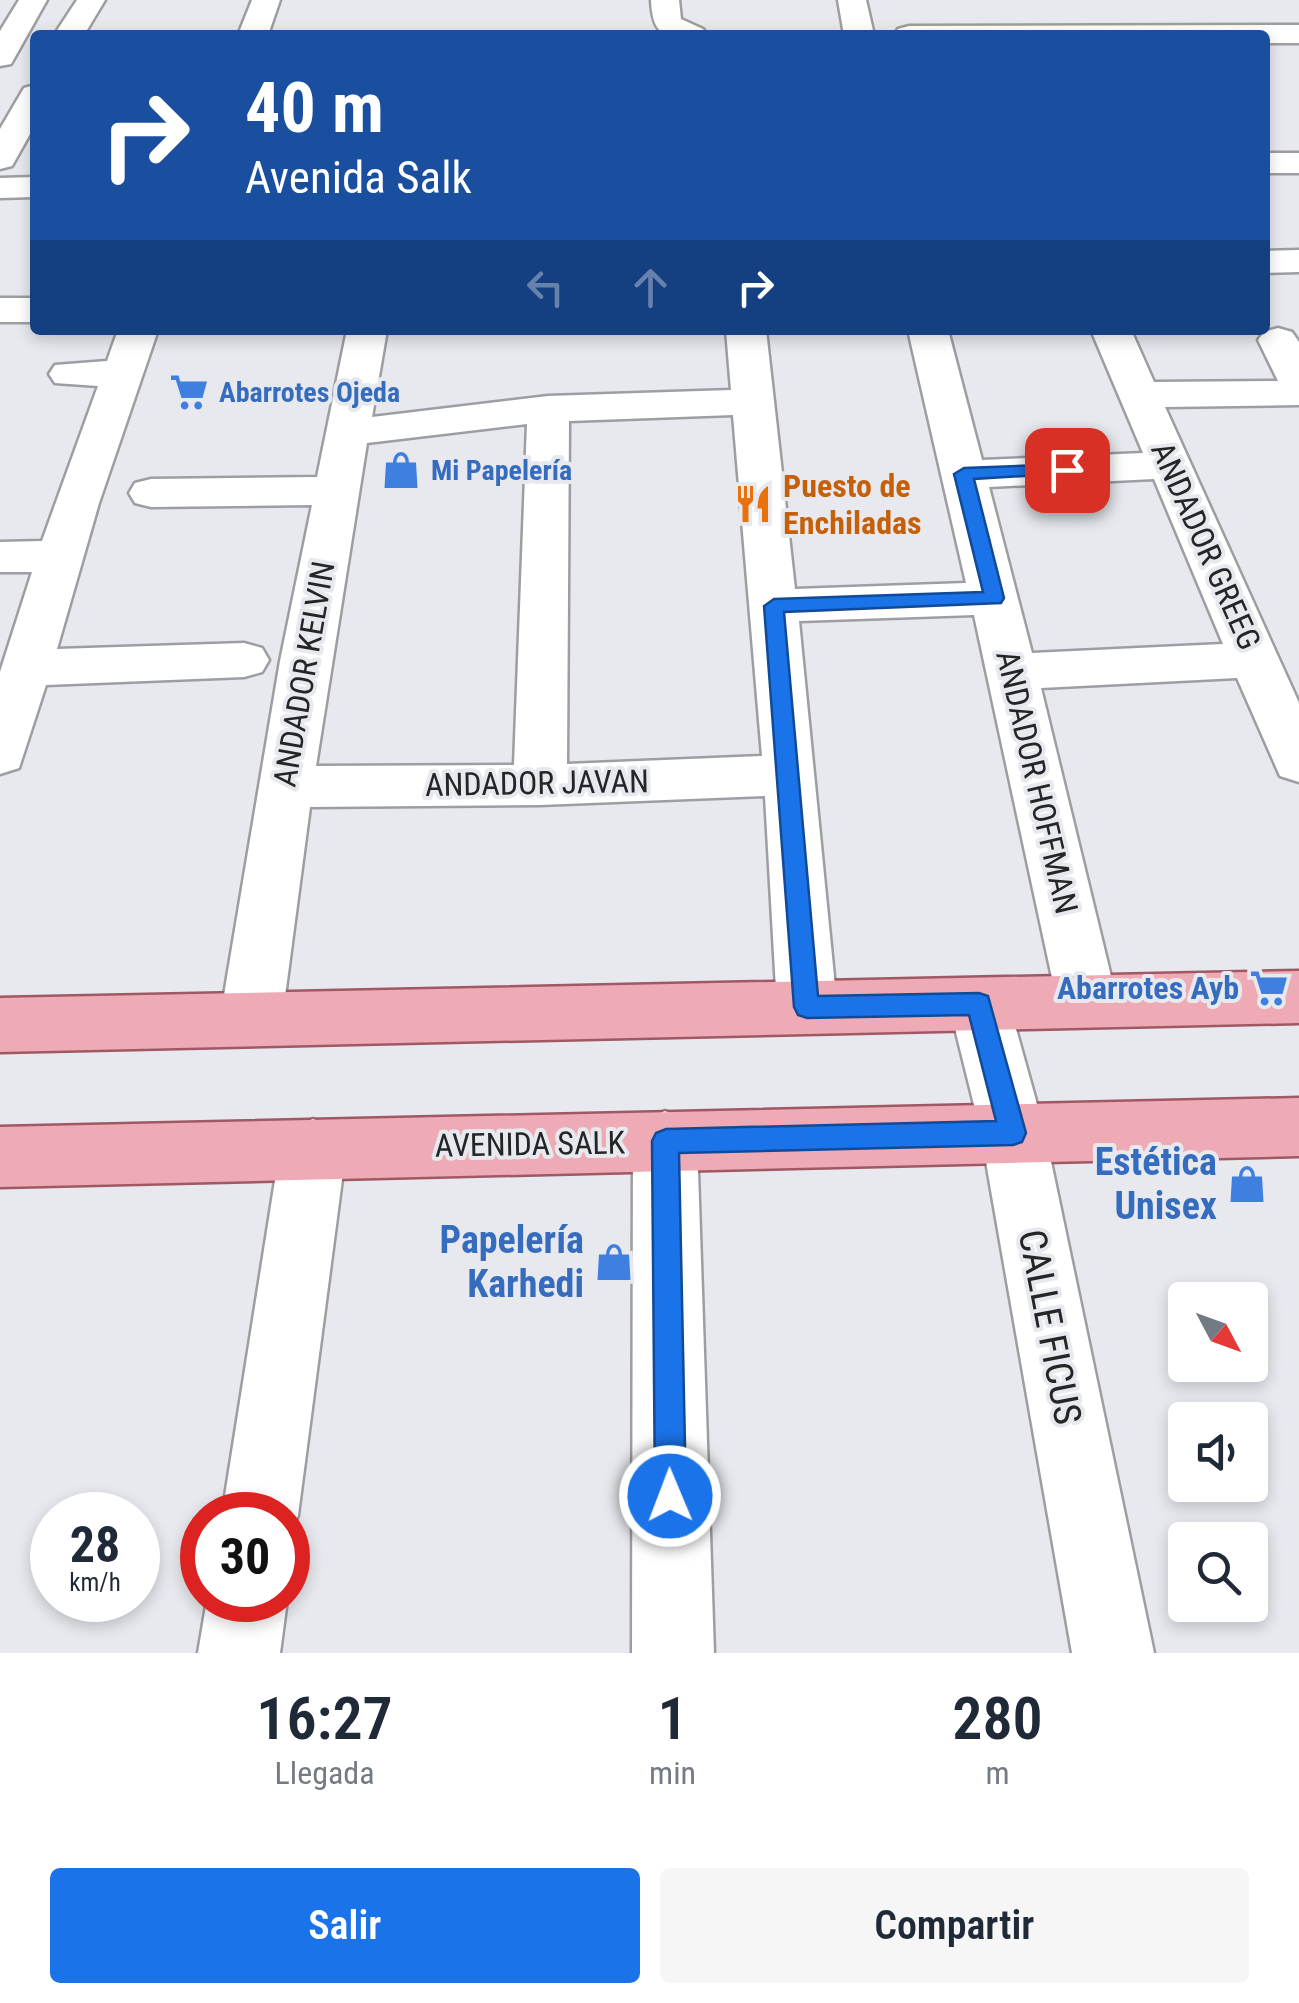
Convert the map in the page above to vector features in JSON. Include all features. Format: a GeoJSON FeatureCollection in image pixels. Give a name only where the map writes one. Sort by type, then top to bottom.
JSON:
{"type":"FeatureCollection","features":[{"type":"Feature","properties":{"kind":"main road"},"geometry":{"type":"LineString","coordinates":[[0,1024],[1299,996]]}},
{"type":"Feature","properties":{"kind":"main road","name":"AVENIDA SALK"},"geometry":{"type":"LineString","coordinates":[[0,1157],[1299,1126]]}},
{"type":"Feature","properties":{"kind":"street"},"geometry":{"type":"LineString","coordinates":[[0,55],[33,0]]}},
{"type":"Feature","properties":{"kind":"street"},"geometry":{"type":"LineString","coordinates":[[73,30],[91,0]]}},
{"type":"Feature","properties":{"kind":"street"},"geometry":{"type":"LineString","coordinates":[[255,30],[266,0]]}},
{"type":"Feature","properties":{"kind":"street"},"geometry":{"type":"LineString","coordinates":[[665,0],[667,24],[677,30]]}},
{"type":"Feature","properties":{"kind":"street"},"geometry":{"type":"LineString","coordinates":[[852,0],[858,30]]}},
{"type":"Feature","properties":{"kind":"street"},"geometry":{"type":"LineString","coordinates":[[1174,0],[1193,30]]}},
{"type":"Feature","properties":{"kind":"street"},"geometry":{"type":"LineString","coordinates":[[1270,34],[1299,34]]}},
{"type":"Feature","properties":{"kind":"street"},"geometry":{"type":"LineString","coordinates":[[0,55],[30,55]]}},
{"type":"Feature","properties":{"kind":"street"},"geometry":{"type":"LineString","coordinates":[[16,144],[30,109]]}},
{"type":"Feature","properties":{"kind":"street"},"geometry":{"type":"LineString","coordinates":[[0,188],[30,187]]}},
{"type":"Feature","properties":{"kind":"street"},"geometry":{"type":"LineString","coordinates":[[1270,262],[1299,261]]}},
{"type":"Feature","properties":{"kind":"street"},"geometry":{"type":"LineString","coordinates":[[0,278],[30,278]]}},
{"type":"Feature","properties":{"kind":"street"},"geometry":{"type":"LineString","coordinates":[[1270,284],[1299,284]]}},
{"type":"Feature","properties":{"kind":"street"},"geometry":{"type":"LineString","coordinates":[[0,310],[30,310]]}},
{"type":"Feature","properties":{"kind":"street"},"geometry":{"type":"LineString","coordinates":[[0,754],[61,556],[136,335]]}},
{"type":"Feature","properties":{"kind":"street","name":"ANDADOR KELVIN"},"geometry":{"type":"LineString","coordinates":[[251,1019],[285,787],[366,335]]}},
{"type":"Feature","properties":{"kind":"street"},"geometry":{"type":"LineString","coordinates":[[746,335],[790,775],[807,1007]]}},
{"type":"Feature","properties":{"kind":"street","name":"ANDADOR HOFFMAN"},"geometry":{"type":"LineString","coordinates":[[929,335],[1087,1001]]}},
{"type":"Feature","properties":{"kind":"street","name":"ANDADOR GREEG"},"geometry":{"type":"LineString","coordinates":[[1113,335],[1170,465],[1274,678],[1299,762]]}},
{"type":"Feature","properties":{"kind":"street"},"geometry":{"type":"LineString","coordinates":[[1278,340],[1299,382]]}},
{"type":"Feature","properties":{"kind":"street"},"geometry":{"type":"LineString","coordinates":[[68,374],[124,373]]}},
{"type":"Feature","properties":{"kind":"street"},"geometry":{"type":"LineString","coordinates":[[1140,395],[1299,393]]}},
{"type":"Feature","properties":{"kind":"street"},"geometry":{"type":"LineString","coordinates":[[347,433],[548,409],[753,402]]}},
{"type":"Feature","properties":{"kind":"street"},"geometry":{"type":"LineString","coordinates":[[540,785],[548,409]]}},
{"type":"Feature","properties":{"kind":"street"},"geometry":{"type":"LineString","coordinates":[[964,474],[1170,465]]}},
{"type":"Feature","properties":{"kind":"street"},"geometry":{"type":"LineString","coordinates":[[151,493],[336,491]]}},
{"type":"Feature","properties":{"kind":"street"},"geometry":{"type":"LineString","coordinates":[[0,557],[61,556]]}},
{"type":"Feature","properties":{"kind":"street"},"geometry":{"type":"LineString","coordinates":[[774,606],[994,598]]}},
{"type":"Feature","properties":{"kind":"street"},"geometry":{"type":"LineString","coordinates":[[27,668],[244,660]]}},
{"type":"Feature","properties":{"kind":"street"},"geometry":{"type":"LineString","coordinates":[[1012,672],[1274,678]]}},
{"type":"Feature","properties":{"kind":"street","name":"ANDADOR JAVAN"},"geometry":{"type":"LineString","coordinates":[[285,787],[540,785],[790,775]]}},
{"type":"Feature","properties":{"kind":"street","name":"CALLE FICUS"},"geometry":{"type":"LineString","coordinates":[[979,1004],[1013,1133],[1113,1653]]}},
{"type":"Feature","properties":{"kind":"street"},"geometry":{"type":"LineString","coordinates":[[666,1141],[673,1653]]}},
{"type":"Feature","properties":{"kind":"street"},"geometry":{"type":"LineString","coordinates":[[263,1492],[313,1150]]}},
{"type":"Feature","properties":{"kind":"street"},"geometry":{"type":"LineString","coordinates":[[240,1653],[244,1622]]}},
{"type":"Feature","properties":{"kind":"place","name":"Abarrotes Ojeda"},"geometry":{"type":"Point","coordinates":[189,392]}},
{"type":"Feature","properties":{"kind":"place","name":"Mi Papelería"},"geometry":{"type":"Point","coordinates":[401,470]}},
{"type":"Feature","properties":{"kind":"place","name":"Puesto de Enchiladas"},"geometry":{"type":"Point","coordinates":[753,504]}},
{"type":"Feature","properties":{"kind":"place","name":"Abarrotes Ayb"},"geometry":{"type":"Point","coordinates":[1269,988]}},
{"type":"Feature","properties":{"kind":"place","name":"Estética Unisex"},"geometry":{"type":"Point","coordinates":[1247,1184]}},
{"type":"Feature","properties":{"kind":"place","name":"Papelería Karhedi"},"geometry":{"type":"Point","coordinates":[614,1262]}},
{"type":"Feature","properties":{"kind":"route"},"geometry":{"type":"LineString","coordinates":[[670,1496],[666,1141],[1013,1133],[979,1004],[807,1007],[774,606],[994,598],[964,474],[1067,470]]}}]}
